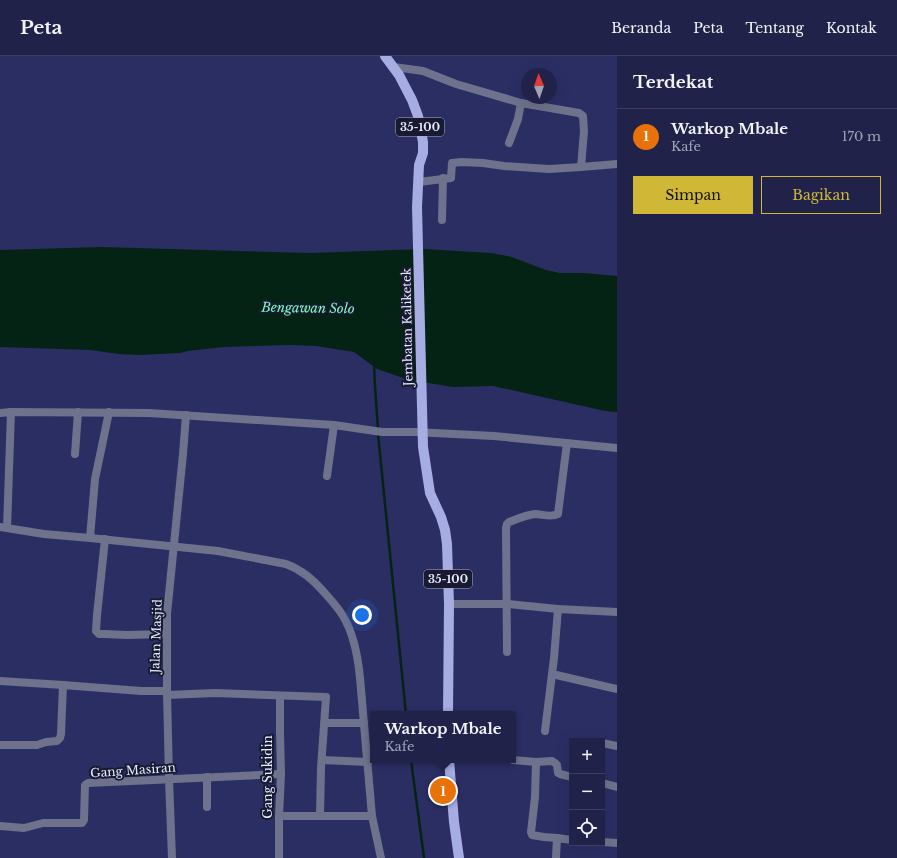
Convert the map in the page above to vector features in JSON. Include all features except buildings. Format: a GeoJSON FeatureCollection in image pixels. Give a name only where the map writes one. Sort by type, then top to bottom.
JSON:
{"type":"FeatureCollection","features":[{"type":"Feature","properties":{"kind":"main road","name":"35-100"},"geometry":{"type":"LineString","coordinates":[[386,56],[399,74],[418,116],[423,142],[423,153],[419,165],[419,182]]}},
{"type":"Feature","properties":{"kind":"main road","name":"Jembatan Kaliketek"},"geometry":{"type":"LineString","coordinates":[[419,182],[418,207],[423,447],[430,493],[445,530],[447,544],[448,604]]}},
{"type":"Feature","properties":{"kind":"main road","name":"35-100"},"geometry":{"type":"LineString","coordinates":[[448,604],[448,711]]}},
{"type":"Feature","properties":{"kind":"main road"},"geometry":{"type":"LineString","coordinates":[[450,763],[454,822],[459,858]]}},
{"type":"Feature","properties":{"kind":"street"},"geometry":{"type":"LineString","coordinates":[[394,67],[423,71],[456,84],[521,103],[518,119],[509,143]]}},
{"type":"Feature","properties":{"kind":"street"},"geometry":{"type":"LineString","coordinates":[[527,104],[579,113],[583,116],[584,131],[581,167]]}},
{"type":"Feature","properties":{"kind":"street"},"geometry":{"type":"LineString","coordinates":[[419,182],[451,178],[452,163],[462,162],[550,169],[617,164]]}},
{"type":"Feature","properties":{"kind":"street"},"geometry":{"type":"LineString","coordinates":[[442,220],[443,178]]}},
{"type":"Feature","properties":{"kind":"street"},"geometry":{"type":"LineString","coordinates":[[11,412],[4,528],[44,534],[224,552],[286,564],[296,568],[311,578],[334,602],[349,629],[358,661],[372,816],[381,858]]}},
{"type":"Feature","properties":{"kind":"street"},"geometry":{"type":"LineString","coordinates":[[74,454],[78,412]]}},
{"type":"Feature","properties":{"kind":"street"},"geometry":{"type":"LineString","coordinates":[[90,538],[96,479],[109,412]]}},
{"type":"Feature","properties":{"kind":"street"},"geometry":{"type":"LineString","coordinates":[[0,413],[109,412],[186,415],[334,425],[382,432],[494,436],[617,448]]}},
{"type":"Feature","properties":{"kind":"street","name":"Jalan Masjid"},"geometry":{"type":"LineString","coordinates":[[172,858],[166,634],[186,415]]}},
{"type":"Feature","properties":{"kind":"street"},"geometry":{"type":"LineString","coordinates":[[327,476],[334,425]]}},
{"type":"Feature","properties":{"kind":"street"},"geometry":{"type":"LineString","coordinates":[[507,652],[507,524],[528,515],[536,514],[555,516],[558,514],[567,443]]}},
{"type":"Feature","properties":{"kind":"street"},"geometry":{"type":"LineString","coordinates":[[105,539],[96,631],[100,634],[166,634]]}},
{"type":"Feature","properties":{"kind":"street"},"geometry":{"type":"LineString","coordinates":[[448,604],[507,604],[558,609],[617,612]]}},
{"type":"Feature","properties":{"kind":"street"},"geometry":{"type":"LineString","coordinates":[[545,730],[554,658],[558,609]]}},
{"type":"Feature","properties":{"kind":"street"},"geometry":{"type":"LineString","coordinates":[[552,674],[617,689]]}},
{"type":"Feature","properties":{"kind":"street"},"geometry":{"type":"LineString","coordinates":[[0,681],[167,693],[326,698],[320,816]]}},
{"type":"Feature","properties":{"kind":"street"},"geometry":{"type":"LineString","coordinates":[[0,745],[37,745],[57,741],[62,734],[63,685]]}},
{"type":"Feature","properties":{"kind":"street","name":"Gang Sukidin"},"geometry":{"type":"LineString","coordinates":[[279,858],[281,774],[280,696]]}},
{"type":"Feature","properties":{"kind":"street"},"geometry":{"type":"LineString","coordinates":[[325,723],[364,723]]}},
{"type":"Feature","properties":{"kind":"street"},"geometry":{"type":"LineString","coordinates":[[605,744],[617,746]]}},
{"type":"Feature","properties":{"kind":"street"},"geometry":{"type":"LineString","coordinates":[[322,760],[368,762]]}},
{"type":"Feature","properties":{"kind":"street"},"geometry":{"type":"LineString","coordinates":[[516,760],[552,762],[558,767],[558,773],[569,776]]}},
{"type":"Feature","properties":{"kind":"street"},"geometry":{"type":"LineString","coordinates":[[536,762],[532,835],[569,840]]}},
{"type":"Feature","properties":{"kind":"street","name":"Gang Masiran"},"geometry":{"type":"LineString","coordinates":[[0,826],[24,828],[43,823],[82,823],[84,820],[85,785],[87,783],[281,774]]}},
{"type":"Feature","properties":{"kind":"street"},"geometry":{"type":"LineString","coordinates":[[207,777],[207,806]]}},
{"type":"Feature","properties":{"kind":"street"},"geometry":{"type":"LineString","coordinates":[[605,784],[617,787]]}},
{"type":"Feature","properties":{"kind":"street"},"geometry":{"type":"LineString","coordinates":[[279,816],[372,816]]}},
{"type":"Feature","properties":{"kind":"street"},"geometry":{"type":"LineString","coordinates":[[556,858],[557,838]]}},
{"type":"Feature","properties":{"kind":"street"},"geometry":{"type":"LineString","coordinates":[[605,842],[617,843]]}},
{"type":"Feature","properties":{"kind":"water","name":"Bengawan Solo"},"geometry":{"type":"Polygon","coordinates":[[[102,247],[310,253],[424,249],[491,253],[512,257],[546,270],[560,273],[584,273],[617,276],[617,412],[605,411],[493,386],[453,387],[409,380],[377,369],[354,352],[316,346],[290,345],[224,347],[180,353],[140,355],[90,350],[0,347],[0,250],[102,247]]]}},
{"type":"Feature","properties":{"kind":"waterway"},"geometry":{"type":"LineString","coordinates":[[374,364],[378,429]]}},
{"type":"Feature","properties":{"kind":"waterway"},"geometry":{"type":"LineString","coordinates":[[378,434],[406,711]]}},
{"type":"Feature","properties":{"kind":"waterway"},"geometry":{"type":"LineString","coordinates":[[411,763],[424,858]]}},
{"type":"Feature","properties":{"kind":"place","name":"Warkop Mbale"},"geometry":{"type":"Point","coordinates":[443,791]}}]}
